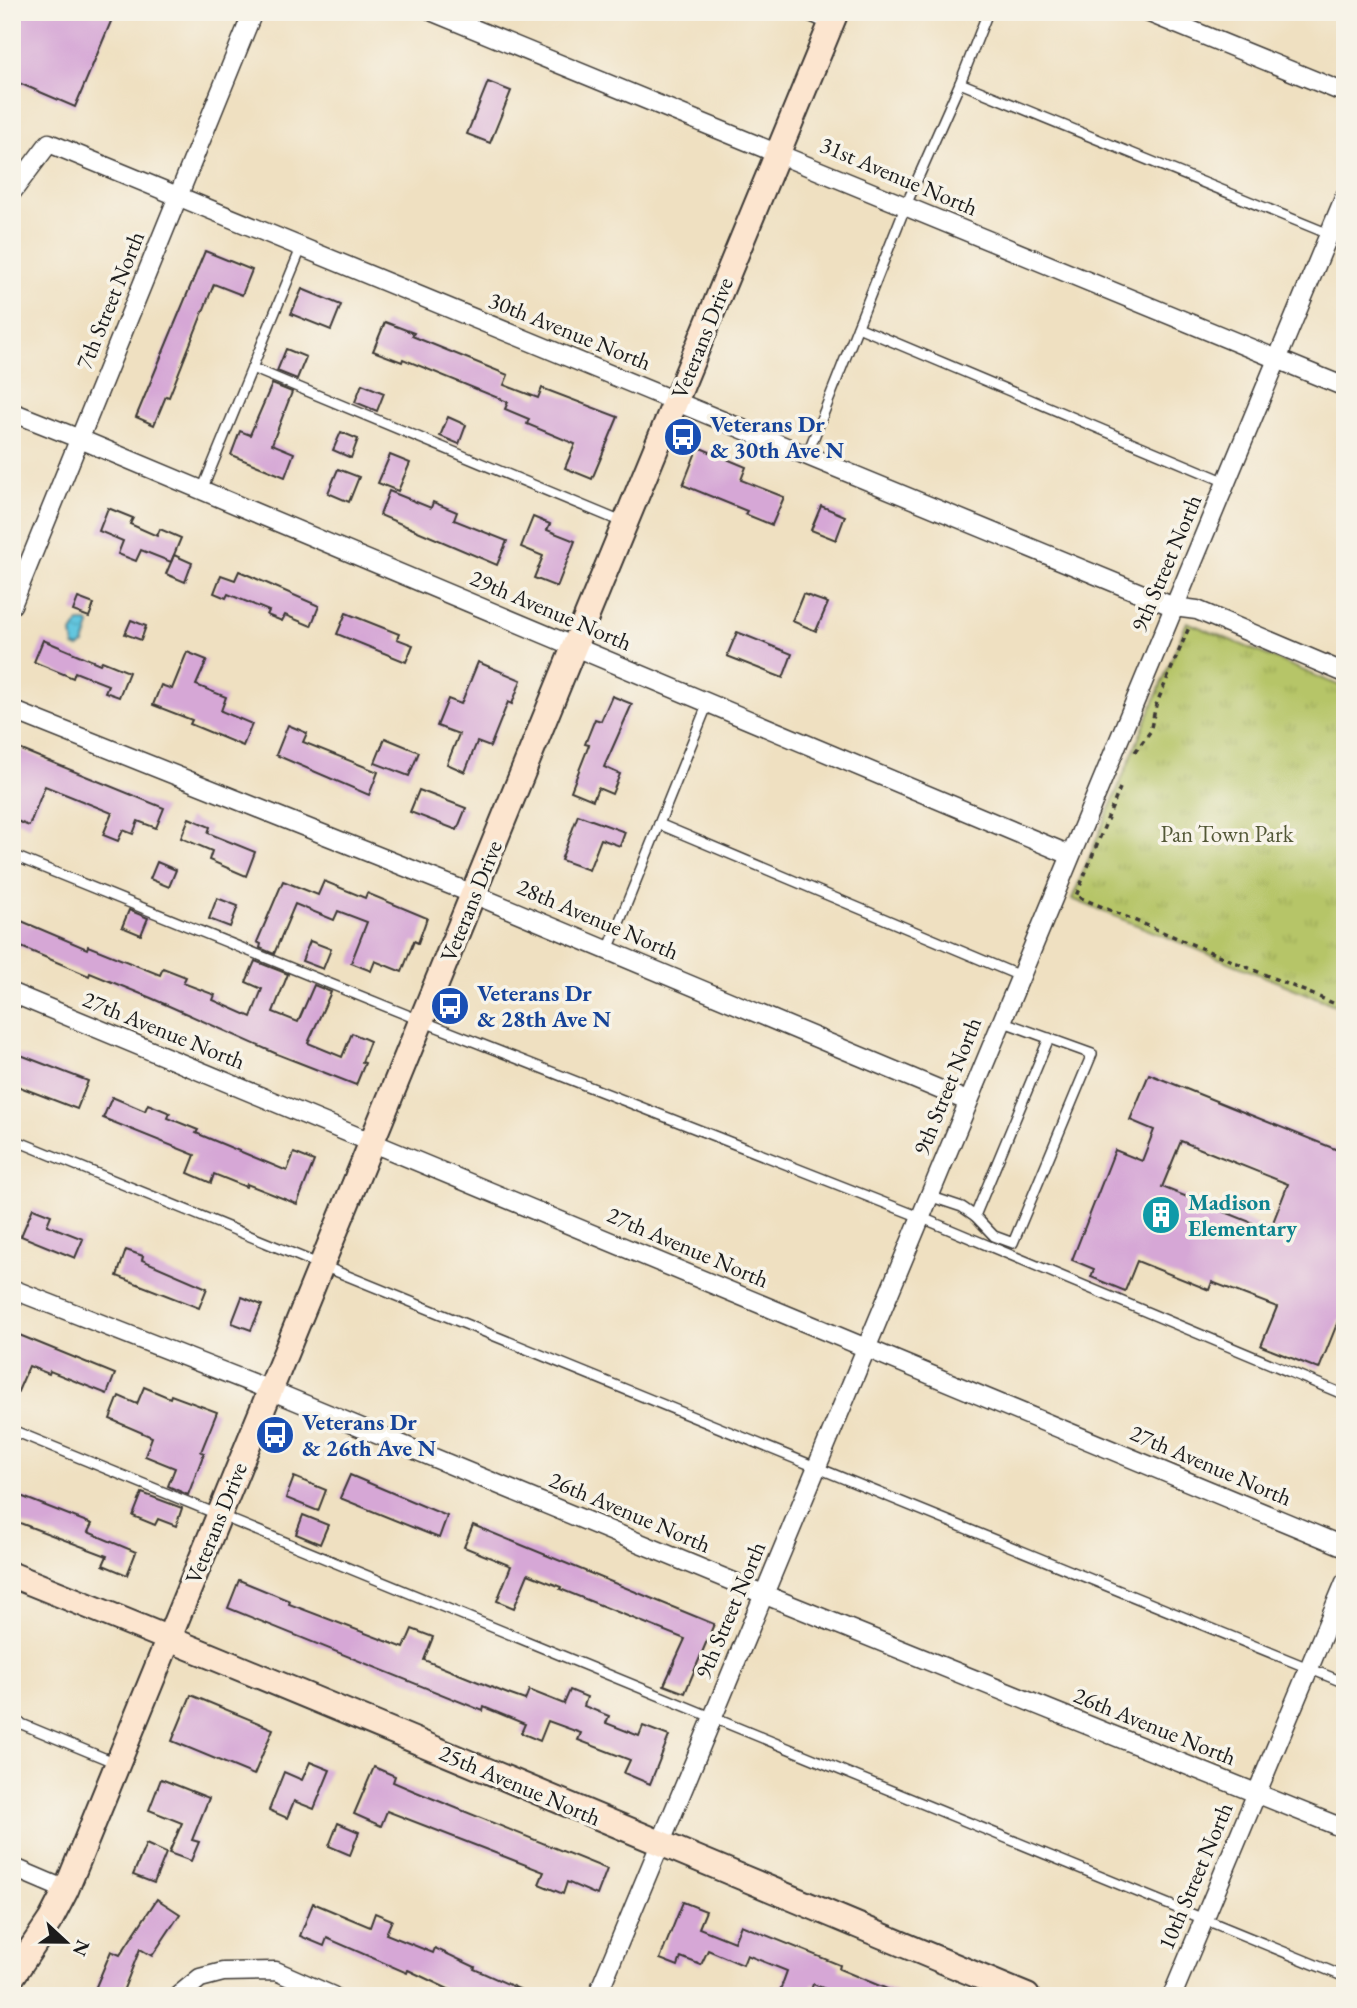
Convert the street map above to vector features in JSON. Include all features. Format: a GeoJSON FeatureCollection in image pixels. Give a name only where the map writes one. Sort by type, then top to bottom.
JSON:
{"type":"FeatureCollection","features":[{"type":"Feature","properties":{"kind":"main road","name":"Veterans Drive"},"geometry":{"type":"LineString","coordinates":[[12,1977],[44,1930],[66,1890],[834,19]]}},
{"type":"Feature","properties":{"kind":"main road","name":"25th Avenue North"},"geometry":{"type":"LineString","coordinates":[[12,1575],[168,1637],[1027,1996]]}},
{"type":"Feature","properties":{"kind":"street","name":"7th Street North"},"geometry":{"type":"LineString","coordinates":[[12,606],[253,12]]}},
{"type":"Feature","properties":{"kind":"street","name":"31st Avenue North"},"geometry":{"type":"LineString","coordinates":[[433,12],[1345,387]]}},
{"type":"Feature","properties":{"kind":"street"},"geometry":{"type":"LineString","coordinates":[[1147,12],[1345,93]]}},
{"type":"Feature","properties":{"kind":"street","name":"30th Avenue North"},"geometry":{"type":"LineString","coordinates":[[12,191],[50,143],[1174,607],[1196,610],[1345,673]]}},
{"type":"Feature","properties":{"kind":"street","name":"9th Street North"},"geometry":{"type":"LineString","coordinates":[[597,1996],[1345,196]]}},
{"type":"Feature","properties":{"kind":"street","name":"29th Avenue North"},"geometry":{"type":"LineString","coordinates":[[12,412],[1070,855]]}},
{"type":"Feature","properties":{"kind":"street","name":"28th Avenue North"},"geometry":{"type":"LineString","coordinates":[[12,710],[473,894],[967,1101]]}},
{"type":"Feature","properties":{"kind":"street","name":"27th Avenue North"},"geometry":{"type":"LineString","coordinates":[[12,993],[1345,1547]]}},
{"type":"Feature","properties":{"kind":"street","name":"26th Avenue North"},"geometry":{"type":"LineString","coordinates":[[12,1289],[270,1390],[763,1594],[1345,1829]]}},
{"type":"Feature","properties":{"kind":"street","name":"10th Street North"},"geometry":{"type":"LineString","coordinates":[[1172,1996],[1345,1582]]}},
{"type":"Feature","properties":{"kind":"street"},"geometry":{"type":"LineString","coordinates":[[12,1867],[66,1890]]}},
{"type":"Feature","properties":{"kind":"street"},"geometry":{"type":"LineString","coordinates":[[178,1996],[200,1978],[223,1972],[276,1971],[333,1996]]}},
{"type":"Feature","properties":{"kind":"lane"},"geometry":{"type":"LineString","coordinates":[[800,12],[834,19]]}},
{"type":"Feature","properties":{"kind":"lane"},"geometry":{"type":"LineString","coordinates":[[807,455],[906,205],[988,12]]}},
{"type":"Feature","properties":{"kind":"lane"},"geometry":{"type":"LineString","coordinates":[[960,83],[1329,234]]}},
{"type":"Feature","properties":{"kind":"lane"},"geometry":{"type":"LineString","coordinates":[[202,490],[302,246]]}},
{"type":"Feature","properties":{"kind":"lane"},"geometry":{"type":"LineString","coordinates":[[858,327],[1226,482]]}},
{"type":"Feature","properties":{"kind":"lane"},"geometry":{"type":"LineString","coordinates":[[252,368],[625,523]]}},
{"type":"Feature","properties":{"kind":"lane"},"geometry":{"type":"LineString","coordinates":[[608,950],[708,703]]}},
{"type":"Feature","properties":{"kind":"lane"},"geometry":{"type":"LineString","coordinates":[[659,824],[1020,976]]}},
{"type":"Feature","properties":{"kind":"lane"},"geometry":{"type":"LineString","coordinates":[[12,855],[422,1021],[920,1217],[1345,1395]]}},
{"type":"Feature","properties":{"kind":"lane"},"geometry":{"type":"LineString","coordinates":[[929,1196],[962,1207],[994,1236],[1013,1243],[1092,1054],[1001,1021]]}},
{"type":"Feature","properties":{"kind":"lane"},"geometry":{"type":"LineString","coordinates":[[975,1216],[1049,1038]]}},
{"type":"Feature","properties":{"kind":"lane"},"geometry":{"type":"LineString","coordinates":[[12,1139],[1345,1683]]}},
{"type":"Feature","properties":{"kind":"lane"},"geometry":{"type":"LineString","coordinates":[[12,1430],[1345,1976]]}},
{"type":"Feature","properties":{"kind":"lane"},"geometry":{"type":"LineString","coordinates":[[12,1720],[118,1763]]}},
{"type":"Feature","properties":{"kind":"path"},"geometry":{"type":"LineString","coordinates":[[1131,760],[1135,750],[1150,732],[1156,705],[1191,624]]}},
{"type":"Feature","properties":{"kind":"path"},"geometry":{"type":"LineString","coordinates":[[1124,779],[1076,896],[1345,1008]]}},
{"type":"Feature","properties":{"kind":"green space","name":"Pan Town Park"},"geometry":{"type":"Polygon","coordinates":[[[1187,622],[1345,688],[1345,1009],[1072,899],[1187,622]]]}},
{"type":"Feature","properties":{"kind":"water"},"geometry":{"type":"Polygon","coordinates":[[[79,622],[87,622],[90,625],[84,644],[79,648],[74,646],[72,633],[79,622]]]}},
{"type":"Feature","properties":{"kind":"building"},"geometry":{"type":"Polygon","coordinates":[[[12,12],[115,12],[75,107],[12,80],[12,12]]]}},
{"type":"Feature","properties":{"kind":"building"},"geometry":{"type":"Polygon","coordinates":[[[488,82],[511,91],[490,143],[467,134],[488,82]]]}},
{"type":"Feature","properties":{"kind":"building"},"geometry":{"type":"Polygon","coordinates":[[[205,251],[252,270],[242,295],[214,284],[169,397],[166,396],[154,425],[136,417],[205,251]]]}},
{"type":"Feature","properties":{"kind":"building"},"geometry":{"type":"Polygon","coordinates":[[[302,289],[341,305],[331,330],[291,314],[302,289]]]}},
{"type":"Feature","properties":{"kind":"building"},"geometry":{"type":"Polygon","coordinates":[[[385,322],[414,333],[412,336],[508,375],[504,385],[538,398],[542,388],[618,417],[592,479],[565,468],[575,444],[527,424],[529,419],[505,409],[508,402],[403,359],[402,362],[373,351],[385,322]]]}},
{"type":"Feature","properties":{"kind":"building"},"geometry":{"type":"Polygon","coordinates":[[[286,349],[306,357],[297,379],[277,371],[286,349]]]}},
{"type":"Feature","properties":{"kind":"building"},"geometry":{"type":"Polygon","coordinates":[[[272,384],[292,392],[272,444],[294,453],[285,477],[231,455],[240,431],[250,435],[272,384]]]}},
{"type":"Feature","properties":{"kind":"building"},"geometry":{"type":"Polygon","coordinates":[[[362,384],[384,393],[377,411],[355,402],[362,384]]]}},
{"type":"Feature","properties":{"kind":"building"},"geometry":{"type":"Polygon","coordinates":[[[448,417],[466,425],[459,444],[440,436],[448,417]]]}},
{"type":"Feature","properties":{"kind":"building"},"geometry":{"type":"Polygon","coordinates":[[[341,432],[358,439],[351,458],[333,450],[341,432]]]}},
{"type":"Feature","properties":{"kind":"building"},"geometry":{"type":"Polygon","coordinates":[[[698,447],[746,467],[741,480],[784,497],[772,525],[745,514],[747,511],[683,485],[698,447]]]}},
{"type":"Feature","properties":{"kind":"building"},"geometry":{"type":"Polygon","coordinates":[[[390,455],[410,463],[398,491],[378,483],[390,455]]]}},
{"type":"Feature","properties":{"kind":"building"},"geometry":{"type":"Polygon","coordinates":[[[338,469],[359,477],[349,502],[328,493],[338,469]]]}},
{"type":"Feature","properties":{"kind":"building"},"geometry":{"type":"Polygon","coordinates":[[[389,491],[431,508],[433,502],[457,512],[454,520],[507,541],[497,565],[380,515],[389,491]]]}},
{"type":"Feature","properties":{"kind":"building"},"geometry":{"type":"Polygon","coordinates":[[[821,506],[845,516],[836,540],[811,530],[821,506]]]}},
{"type":"Feature","properties":{"kind":"building"},"geometry":{"type":"Polygon","coordinates":[[[108,508],[133,518],[130,524],[157,536],[160,529],[181,538],[171,562],[141,550],[136,561],[118,554],[123,541],[99,531],[108,508]]]}},
{"type":"Feature","properties":{"kind":"building"},"geometry":{"type":"Polygon","coordinates":[[[533,517],[550,524],[547,530],[575,541],[557,587],[534,578],[543,556],[521,547],[533,517]]]}},
{"type":"Feature","properties":{"kind":"building"},"geometry":{"type":"Polygon","coordinates":[[[174,555],[192,563],[185,582],[166,574],[174,555]]]}},
{"type":"Feature","properties":{"kind":"building"},"geometry":{"type":"Polygon","coordinates":[[[239,571],[319,606],[311,626],[285,615],[282,621],[267,615],[269,611],[228,594],[226,598],[214,593],[221,575],[235,580],[239,571]]]}},
{"type":"Feature","properties":{"kind":"building"},"geometry":{"type":"Polygon","coordinates":[[[803,594],[828,603],[816,631],[792,621],[803,594]]]}},
{"type":"Feature","properties":{"kind":"building"},"geometry":{"type":"Polygon","coordinates":[[[78,598],[94,604],[89,617],[73,611],[78,598]]]}},
{"type":"Feature","properties":{"kind":"building"},"geometry":{"type":"Polygon","coordinates":[[[346,613],[399,634],[397,639],[413,645],[406,662],[337,634],[346,613]]]}},
{"type":"Feature","properties":{"kind":"building"},"geometry":{"type":"Polygon","coordinates":[[[131,620],[146,626],[141,640],[125,634],[131,620]]]}},
{"type":"Feature","properties":{"kind":"building"},"geometry":{"type":"Polygon","coordinates":[[[737,632],[792,654],[783,678],[727,656],[737,632]]]}},
{"type":"Feature","properties":{"kind":"building"},"geometry":{"type":"Polygon","coordinates":[[[43,640],[100,664],[102,661],[129,672],[119,697],[105,692],[108,685],[75,672],[73,678],[34,662],[43,640]]]}},
{"type":"Feature","properties":{"kind":"building"},"geometry":{"type":"Polygon","coordinates":[[[187,652],[207,660],[196,685],[226,697],[221,711],[252,724],[243,746],[190,724],[192,720],[153,705],[161,685],[172,689],[187,652]]]}},
{"type":"Feature","properties":{"kind":"building"},"geometry":{"type":"Polygon","coordinates":[[[478,662],[521,680],[512,704],[508,702],[490,747],[477,742],[465,772],[447,764],[459,734],[437,726],[448,699],[461,704],[478,662]]]}},
{"type":"Feature","properties":{"kind":"building"},"geometry":{"type":"Polygon","coordinates":[[[612,696],[632,704],[604,767],[620,774],[612,794],[598,788],[593,800],[571,791],[589,745],[585,744],[595,719],[601,721],[612,696]]]}},
{"type":"Feature","properties":{"kind":"building"},"geometry":{"type":"Polygon","coordinates":[[[288,725],[307,733],[303,742],[378,772],[369,795],[276,755],[288,725]]]}},
{"type":"Feature","properties":{"kind":"building"},"geometry":{"type":"Polygon","coordinates":[[[385,738],[419,752],[409,776],[375,763],[385,738]]]}},
{"type":"Feature","properties":{"kind":"building"},"geometry":{"type":"Polygon","coordinates":[[[12,746],[164,808],[156,828],[138,821],[133,834],[123,830],[118,841],[103,835],[112,813],[45,786],[29,826],[12,819],[12,746]]]}},
{"type":"Feature","properties":{"kind":"building"},"geometry":{"type":"Polygon","coordinates":[[[419,790],[466,808],[457,830],[410,812],[419,790]]]}},
{"type":"Feature","properties":{"kind":"building"},"geometry":{"type":"Polygon","coordinates":[[[578,815],[625,832],[620,846],[601,839],[589,870],[561,860],[578,815]]]}},
{"type":"Feature","properties":{"kind":"building"},"geometry":{"type":"Polygon","coordinates":[[[189,818],[210,827],[208,833],[255,852],[246,876],[209,860],[212,851],[181,838],[189,818]]]}},
{"type":"Feature","properties":{"kind":"building"},"geometry":{"type":"Polygon","coordinates":[[[157,862],[176,870],[169,887],[150,879],[157,862]]]}},
{"type":"Feature","properties":{"kind":"building"},"geometry":{"type":"Polygon","coordinates":[[[283,881],[318,895],[324,881],[365,898],[367,893],[427,918],[418,943],[414,941],[402,972],[375,961],[371,971],[351,963],[367,922],[338,911],[334,920],[295,904],[274,954],[260,948],[261,944],[257,942],[283,881]]]}},
{"type":"Feature","properties":{"kind":"building"},"geometry":{"type":"Polygon","coordinates":[[[217,898],[238,906],[230,927],[209,919],[217,898]]]}},
{"type":"Feature","properties":{"kind":"building"},"geometry":{"type":"Polygon","coordinates":[[[129,910],[148,918],[141,935],[122,927],[129,910]]]}},
{"type":"Feature","properties":{"kind":"building"},"geometry":{"type":"Polygon","coordinates":[[[12,917],[87,949],[88,946],[160,975],[163,968],[186,977],[183,983],[215,995],[213,1000],[251,1017],[262,989],[246,982],[255,961],[288,974],[273,1012],[298,1022],[314,985],[331,992],[308,1043],[342,1057],[352,1033],[370,1041],[356,1085],[277,1054],[151,998],[90,973],[89,976],[12,943],[12,917]]]}},
{"type":"Feature","properties":{"kind":"building"},"geometry":{"type":"Polygon","coordinates":[[[310,941],[331,949],[323,969],[302,961],[310,941]]]}},
{"type":"Feature","properties":{"kind":"building"},"geometry":{"type":"Polygon","coordinates":[[[18,1054],[88,1081],[77,1109],[12,1084],[12,1070],[18,1054]]]}},
{"type":"Feature","properties":{"kind":"building","name":"Madison Elementary"},"geometry":{"type":"Polygon","coordinates":[[[1149,1074],[1345,1153],[1345,1321],[1339,1319],[1319,1369],[1261,1346],[1277,1307],[1212,1282],[1209,1290],[1137,1261],[1125,1291],[1091,1277],[1094,1269],[1072,1260],[1115,1150],[1142,1161],[1154,1130],[1130,1120],[1149,1074]],[[1181,1141],[1162,1187],[1270,1230],[1288,1184],[1181,1141]]]}},
{"type":"Feature","properties":{"kind":"building"},"geometry":{"type":"Polygon","coordinates":[[[112,1097],[145,1111],[148,1104],[170,1113],[168,1118],[198,1130],[196,1133],[287,1171],[294,1153],[314,1161],[297,1204],[214,1174],[211,1183],[188,1173],[195,1155],[103,1118],[112,1097]]]}},
{"type":"Feature","properties":{"kind":"building"},"geometry":{"type":"Polygon","coordinates":[[[33,1208],[51,1215],[47,1225],[83,1239],[75,1258],[21,1236],[33,1208]]]}},
{"type":"Feature","properties":{"kind":"building"},"geometry":{"type":"Polygon","coordinates":[[[126,1250],[143,1256],[142,1260],[207,1288],[199,1308],[117,1276],[126,1250]]]}},
{"type":"Feature","properties":{"kind":"building"},"geometry":{"type":"Polygon","coordinates":[[[242,1297],[262,1305],[251,1330],[232,1323],[242,1297]]]}},
{"type":"Feature","properties":{"kind":"building"},"geometry":{"type":"Polygon","coordinates":[[[12,1332],[115,1374],[107,1394],[50,1371],[49,1374],[29,1366],[12,1405],[12,1332]]]}},
{"type":"Feature","properties":{"kind":"building"},"geometry":{"type":"Polygon","coordinates":[[[144,1387],[217,1412],[188,1495],[168,1486],[175,1468],[145,1456],[152,1437],[110,1419],[119,1396],[137,1404],[144,1387]]]}},
{"type":"Feature","properties":{"kind":"building"},"geometry":{"type":"Polygon","coordinates":[[[350,1475],[447,1516],[439,1538],[340,1498],[350,1475]]]}},
{"type":"Feature","properties":{"kind":"building"},"geometry":{"type":"Polygon","coordinates":[[[294,1477],[326,1490],[318,1511],[286,1498],[294,1477]]]}},
{"type":"Feature","properties":{"kind":"building"},"geometry":{"type":"Polygon","coordinates":[[[142,1493],[182,1508],[176,1526],[158,1519],[155,1525],[133,1516],[142,1493]]]}},
{"type":"Feature","properties":{"kind":"building"},"geometry":{"type":"Polygon","coordinates":[[[18,1495],[92,1524],[88,1532],[136,1552],[127,1575],[103,1565],[107,1556],[12,1520],[12,1508],[18,1495]]]}},
{"type":"Feature","properties":{"kind":"building"},"geometry":{"type":"Polygon","coordinates":[[[303,1515],[328,1525],[320,1544],[296,1534],[303,1515]]]}},
{"type":"Feature","properties":{"kind":"building"},"geometry":{"type":"Polygon","coordinates":[[[473,1525],[714,1624],[685,1693],[664,1685],[685,1639],[528,1574],[514,1608],[497,1601],[511,1566],[464,1547],[473,1525]]]}},
{"type":"Feature","properties":{"kind":"building"},"geometry":{"type":"Polygon","coordinates":[[[239,1580],[290,1601],[289,1604],[404,1648],[412,1629],[433,1637],[424,1660],[508,1694],[525,1700],[529,1690],[564,1704],[570,1690],[587,1697],[584,1706],[609,1716],[606,1723],[639,1736],[643,1726],[669,1736],[650,1784],[624,1773],[630,1760],[578,1740],[581,1733],[548,1721],[540,1741],[521,1733],[525,1724],[484,1707],[483,1711],[228,1608],[239,1580]]]}},
{"type":"Feature","properties":{"kind":"building"},"geometry":{"type":"Polygon","coordinates":[[[191,1695],[273,1729],[254,1775],[172,1741],[191,1695]]]}},
{"type":"Feature","properties":{"kind":"building"},"geometry":{"type":"Polygon","coordinates":[[[310,1762],[330,1770],[314,1809],[294,1801],[287,1818],[269,1810],[284,1772],[302,1780],[310,1762]]]}},
{"type":"Feature","properties":{"kind":"building"},"geometry":{"type":"Polygon","coordinates":[[[374,1767],[395,1776],[393,1782],[607,1869],[597,1895],[567,1882],[563,1894],[539,1884],[544,1872],[387,1811],[381,1826],[354,1814],[374,1767]]]}},
{"type":"Feature","properties":{"kind":"building"},"geometry":{"type":"Polygon","coordinates":[[[161,1779],[209,1798],[192,1840],[199,1842],[191,1861],[169,1853],[182,1823],[149,1810],[161,1779]]]}},
{"type":"Feature","properties":{"kind":"building"},"geometry":{"type":"Polygon","coordinates":[[[338,1823],[359,1832],[350,1855],[329,1846],[338,1823]]]}},
{"type":"Feature","properties":{"kind":"building"},"geometry":{"type":"Polygon","coordinates":[[[146,1844],[166,1853],[154,1883],[133,1875],[146,1844]]]}},
{"type":"Feature","properties":{"kind":"building"},"geometry":{"type":"Polygon","coordinates":[[[157,1899],[180,1914],[152,1956],[140,1949],[121,1996],[92,1996],[111,1951],[120,1955],[157,1899]]]}},
{"type":"Feature","properties":{"kind":"building"},"geometry":{"type":"Polygon","coordinates":[[[683,1902],[706,1911],[699,1928],[734,1942],[741,1925],[840,1965],[839,1969],[904,1996],[843,1996],[813,1984],[809,1996],[778,1996],[787,1971],[747,1955],[743,1965],[708,1950],[701,1965],[681,1957],[678,1966],[660,1959],[683,1902]]]}},
{"type":"Feature","properties":{"kind":"building"},"geometry":{"type":"Polygon","coordinates":[[[313,1903],[370,1927],[375,1913],[392,1920],[386,1934],[433,1953],[435,1948],[535,1996],[463,1996],[408,1970],[407,1973],[327,1938],[324,1946],[300,1936],[313,1903]]]}},
{"type":"Feature","properties":{"kind":"place","name":"Veterans Dr & 30th Ave N"},"geometry":{"type":"Point","coordinates":[683,437]}},
{"type":"Feature","properties":{"kind":"place","name":"Veterans Dr & 28th Ave N"},"geometry":{"type":"Point","coordinates":[450,1006]}},
{"type":"Feature","properties":{"kind":"place","name":"Madison Elementary"},"geometry":{"type":"Point","coordinates":[1161,1215]}},
{"type":"Feature","properties":{"kind":"place","name":"Veterans Dr & 26th Ave N"},"geometry":{"type":"Point","coordinates":[275,1435]}}]}
